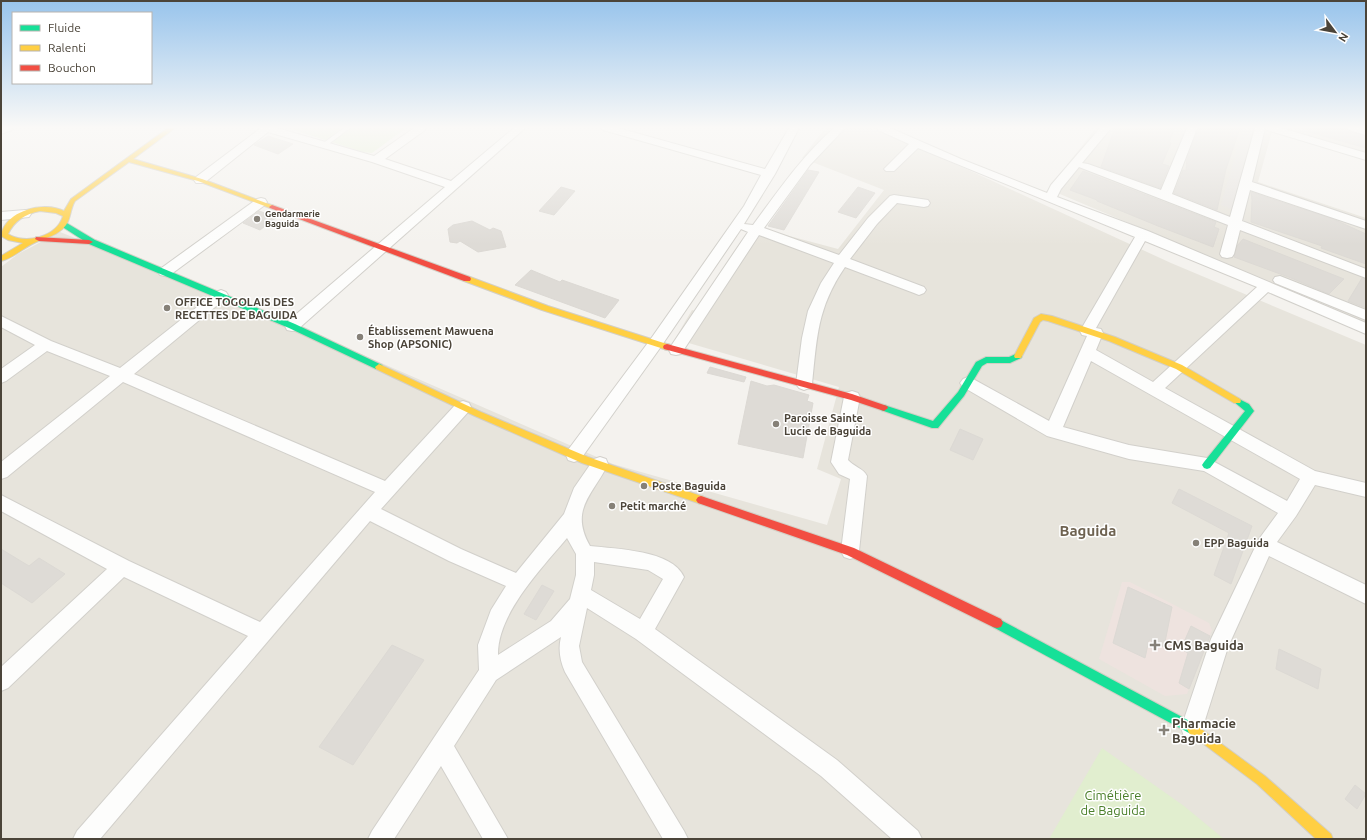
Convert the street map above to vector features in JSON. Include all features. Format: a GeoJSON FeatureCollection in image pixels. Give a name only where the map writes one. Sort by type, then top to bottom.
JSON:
{"type":"FeatureCollection","features":[{"type":"Feature","properties":{"kind":"main road"},"geometry":{"type":"LineString","coordinates":[[65,194],[103,167]]}},
{"type":"Feature","properties":{"kind":"main road"},"geometry":{"type":"LineString","coordinates":[[1,259],[53,232],[64,219],[67,207],[73,200],[118,167]]}},
{"type":"Feature","properties":{"kind":"main road"},"geometry":{"type":"LineString","coordinates":[[154,167],[200,180],[545,308],[655,344],[852,397],[935,425],[968,383],[976,367],[982,361],[1009,361],[1016,359],[1020,355],[1037,320],[1041,317],[1092,332],[1179,368],[1246,406],[1250,411],[1248,415],[1207,465]]}},
{"type":"Feature","properties":{"kind":"main road"},"geometry":{"type":"LineString","coordinates":[[52,201],[11,222],[3,235],[17,242],[37,239],[92,242]]}},
{"type":"Feature","properties":{"kind":"main road"},"geometry":{"type":"LineString","coordinates":[[30,212],[55,209],[62,211],[64,219],[92,242],[292,326],[463,407],[574,455],[850,551],[991,620],[1192,728],[1241,764],[1326,839]]}},
{"type":"Feature","properties":{"kind":"street"},"geometry":{"type":"LineString","coordinates":[[200,180],[216,167]]}},
{"type":"Feature","properties":{"kind":"street"},"geometry":{"type":"LineString","coordinates":[[398,167],[454,186]]}},
{"type":"Feature","properties":{"kind":"street"},"geometry":{"type":"LineString","coordinates":[[292,326],[475,167]]}},
{"type":"Feature","properties":{"kind":"street"},"geometry":{"type":"LineString","coordinates":[[746,167],[769,174]]}},
{"type":"Feature","properties":{"kind":"street"},"geometry":{"type":"LineString","coordinates":[[574,455],[655,344],[737,225],[773,167]]}},
{"type":"Feature","properties":{"kind":"street"},"geometry":{"type":"LineString","coordinates":[[676,350],[755,230],[803,167]]}},
{"type":"Feature","properties":{"kind":"street"},"geometry":{"type":"LineString","coordinates":[[984,167],[1053,192],[1366,315]]}},
{"type":"Feature","properties":{"kind":"street"},"geometry":{"type":"LineString","coordinates":[[1053,192],[1074,167]]}},
{"type":"Feature","properties":{"kind":"street"},"geometry":{"type":"LineString","coordinates":[[1087,167],[1366,274]]}},
{"type":"Feature","properties":{"kind":"street"},"geometry":{"type":"LineString","coordinates":[[1165,196],[1176,167]]}},
{"type":"Feature","properties":{"kind":"street"},"geometry":{"type":"LineString","coordinates":[[1227,254],[1250,167]]}},
{"type":"Feature","properties":{"kind":"street"},"geometry":{"type":"LineString","coordinates":[[1245,184],[1366,226]]}},
{"type":"Feature","properties":{"kind":"street"},"geometry":{"type":"LineString","coordinates":[[1053,192],[1143,234],[1366,329]]}},
{"type":"Feature","properties":{"kind":"street"},"geometry":{"type":"LineString","coordinates":[[804,384],[814,313],[818,301],[842,262],[878,214],[894,199],[924,203]]}},
{"type":"Feature","properties":{"kind":"street"},"geometry":{"type":"LineString","coordinates":[[165,272],[260,202]]}},
{"type":"Feature","properties":{"kind":"street"},"geometry":{"type":"LineString","coordinates":[[1,216],[30,212]]}},
{"type":"Feature","properties":{"kind":"street"},"geometry":{"type":"LineString","coordinates":[[737,225],[775,236],[919,290]]}},
{"type":"Feature","properties":{"kind":"street"},"geometry":{"type":"LineString","coordinates":[[1053,431],[1089,353],[1092,332],[1143,234]]}},
{"type":"Feature","properties":{"kind":"street"},"geometry":{"type":"LineString","coordinates":[[1154,390],[1267,286]]}},
{"type":"Feature","properties":{"kind":"street"},"geometry":{"type":"LineString","coordinates":[[1,472],[221,296]]}},
{"type":"Feature","properties":{"kind":"street"},"geometry":{"type":"LineString","coordinates":[[1,321],[46,345],[122,375],[388,490]]}},
{"type":"Feature","properties":{"kind":"street"},"geometry":{"type":"LineString","coordinates":[[1,377],[46,345]]}},
{"type":"Feature","properties":{"kind":"street"},"geometry":{"type":"LineString","coordinates":[[1089,353],[1233,435],[1311,477],[1366,490]]}},
{"type":"Feature","properties":{"kind":"street"},"geometry":{"type":"LineString","coordinates":[[968,383],[1053,431],[1129,452],[1207,465],[1290,511]]}},
{"type":"Feature","properties":{"kind":"street"},"geometry":{"type":"LineString","coordinates":[[850,551],[859,476],[845,469],[839,462],[852,397]]}},
{"type":"Feature","properties":{"kind":"street"},"geometry":{"type":"LineString","coordinates":[[85,839],[368,512],[463,407]]}},
{"type":"Feature","properties":{"kind":"street"},"geometry":{"type":"LineString","coordinates":[[489,673],[488,646],[498,616],[519,583],[572,518],[580,493],[600,464]]}},
{"type":"Feature","properties":{"kind":"street"},"geometry":{"type":"LineString","coordinates":[[1192,728],[1218,646],[1265,545],[1290,511],[1311,477]]}},
{"type":"Feature","properties":{"kind":"street"},"geometry":{"type":"LineString","coordinates":[[1,502],[122,567],[263,633]]}},
{"type":"Feature","properties":{"kind":"street"},"geometry":{"type":"LineString","coordinates":[[368,512],[455,555],[519,583]]}},
{"type":"Feature","properties":{"kind":"street"},"geometry":{"type":"LineString","coordinates":[[572,518],[576,536],[585,553],[585,575],[569,646],[572,665],[676,839]]}},
{"type":"Feature","properties":{"kind":"street"},"geometry":{"type":"LineString","coordinates":[[1265,545],[1366,595]]}},
{"type":"Feature","properties":{"kind":"street"},"geometry":{"type":"LineString","coordinates":[[585,553],[650,562],[663,568],[675,577],[643,632]]}},
{"type":"Feature","properties":{"kind":"street"},"geometry":{"type":"LineString","coordinates":[[1,681],[122,567]]}},
{"type":"Feature","properties":{"kind":"street"},"geometry":{"type":"LineString","coordinates":[[579,598],[643,632],[829,768],[910,839]]}},
{"type":"Feature","properties":{"kind":"street"},"geometry":{"type":"LineString","coordinates":[[380,839],[489,673],[558,628],[579,598]]}},
{"type":"Feature","properties":{"kind":"street"},"geometry":{"type":"LineString","coordinates":[[442,746],[496,839]]}},
{"type":"Feature","properties":{"kind":"shaded area"},"geometry":{"type":"Polygon","coordinates":[[[826,167],[962,167],[1171,263],[1366,345],[1366,839],[1,839],[1,267],[18,254],[60,232],[308,331],[613,464],[827,525],[841,479],[817,469],[839,387],[675,339],[692,310],[707,314],[763,229],[838,249],[884,190],[826,167]]]}},
{"type":"Feature","properties":{"kind":"shaded area"},"geometry":{"type":"Polygon","coordinates":[[[1065,167],[1262,167],[1258,182],[1366,218],[1366,323],[1048,189],[1065,167]]]}},
{"type":"Feature","properties":{"kind":"shaded area"},"geometry":{"type":"Polygon","coordinates":[[[1232,167],[1245,167],[1234,210],[1221,205],[1232,167]]]}},
{"type":"Feature","properties":{"kind":"shaded area","name":"CMS Baguida"},"geometry":{"type":"Polygon","coordinates":[[[1122,582],[1130,582],[1209,623],[1212,630],[1187,694],[1165,696],[1099,659],[1122,582]]]}},
{"type":"Feature","properties":{"kind":"green space","name":"Cimétière de Baguida"},"geometry":{"type":"Polygon","coordinates":[[[1102,748],[1184,806],[1224,839],[1049,839],[1102,748]]]}},
{"type":"Feature","properties":{"kind":"building"},"geometry":{"type":"Polygon","coordinates":[[[1102,167],[1169,167],[1160,188],[1102,167]]]}},
{"type":"Feature","properties":{"kind":"building"},"geometry":{"type":"Polygon","coordinates":[[[1186,167],[1227,167],[1217,210],[1174,193],[1183,170],[1186,171],[1186,167]]]}},
{"type":"Feature","properties":{"kind":"building"},"geometry":{"type":"Polygon","coordinates":[[[808,170],[819,172],[784,230],[768,226],[808,170]]]}},
{"type":"Feature","properties":{"kind":"building"},"geometry":{"type":"Polygon","coordinates":[[[1083,171],[1216,222],[1214,227],[1219,229],[1213,247],[1070,190],[1083,171]]]}},
{"type":"Feature","properties":{"kind":"building"},"geometry":{"type":"Polygon","coordinates":[[[561,187],[575,191],[554,215],[539,211],[561,187]]]}},
{"type":"Feature","properties":{"kind":"building"},"geometry":{"type":"Polygon","coordinates":[[[858,187],[875,193],[856,218],[838,212],[858,187]]]}},
{"type":"Feature","properties":{"kind":"building"},"geometry":{"type":"Polygon","coordinates":[[[1251,192],[1333,219],[1366,234],[1366,264],[1321,248],[1322,246],[1251,222],[1251,192]]]}},
{"type":"Feature","properties":{"kind":"building","name":"Gendarmerie Baguida"},"geometry":{"type":"Polygon","coordinates":[[[259,211],[277,217],[260,230],[243,223],[259,211]]]}},
{"type":"Feature","properties":{"kind":"building"},"geometry":{"type":"Polygon","coordinates":[[[472,221],[490,230],[493,228],[501,231],[506,247],[478,252],[460,241],[457,243],[450,242],[448,229],[453,225],[472,221]]]}},
{"type":"Feature","properties":{"kind":"building"},"geometry":{"type":"Polygon","coordinates":[[[1243,239],[1344,279],[1329,294],[1234,257],[1237,246],[1243,239]]]}},
{"type":"Feature","properties":{"kind":"building"},"geometry":{"type":"Polygon","coordinates":[[[531,270],[560,282],[562,280],[619,300],[605,318],[515,285],[531,270]]]}},
{"type":"Feature","properties":{"kind":"building"},"geometry":{"type":"Polygon","coordinates":[[[1362,278],[1366,279],[1366,308],[1348,301],[1362,278]]]}},
{"type":"Feature","properties":{"kind":"building"},"geometry":{"type":"Polygon","coordinates":[[[710,367],[746,377],[744,382],[707,373],[710,367]]]}},
{"type":"Feature","properties":{"kind":"building","name":"Paroisse Sainte Lucie de Baguida"},"geometry":{"type":"Polygon","coordinates":[[[751,381],[767,386],[774,385],[809,395],[807,401],[813,403],[803,458],[738,444],[751,381]]]}},
{"type":"Feature","properties":{"kind":"building"},"geometry":{"type":"Polygon","coordinates":[[[960,429],[983,439],[973,460],[950,450],[960,429]]]}},
{"type":"Feature","properties":{"kind":"building"},"geometry":{"type":"Polygon","coordinates":[[[1179,489],[1252,526],[1231,584],[1214,575],[1229,533],[1172,503],[1179,489]]]}},
{"type":"Feature","properties":{"kind":"building"},"geometry":{"type":"Polygon","coordinates":[[[1,549],[29,566],[39,558],[65,574],[32,603],[1,583],[1,549]]]}},
{"type":"Feature","properties":{"kind":"building"},"geometry":{"type":"Polygon","coordinates":[[[542,585],[554,591],[536,620],[524,614],[542,585]]]}},
{"type":"Feature","properties":{"kind":"building"},"geometry":{"type":"Polygon","coordinates":[[[1128,587],[1172,607],[1164,647],[1149,640],[1145,658],[1113,643],[1128,587]]]}},
{"type":"Feature","properties":{"kind":"building"},"geometry":{"type":"Polygon","coordinates":[[[1191,626],[1210,636],[1189,689],[1179,683],[1188,653],[1181,649],[1191,626]]]}},
{"type":"Feature","properties":{"kind":"building"},"geometry":{"type":"Polygon","coordinates":[[[392,645],[424,660],[353,765],[319,747],[392,645]]]}},
{"type":"Feature","properties":{"kind":"building"},"geometry":{"type":"Polygon","coordinates":[[[1279,649],[1321,669],[1318,689],[1276,669],[1279,649]]]}},
{"type":"Feature","properties":{"kind":"building"},"geometry":{"type":"Polygon","coordinates":[[[1355,785],[1366,794],[1357,809],[1345,799],[1355,785]]]}},
{"type":"Feature","properties":{"kind":"traffic: fast"},"geometry":{"type":"LineString","coordinates":[[63,224],[92,242],[292,326],[379,367]]}},
{"type":"Feature","properties":{"kind":"traffic: fast"},"geometry":{"type":"LineString","coordinates":[[884,408],[935,425],[961,394],[979,364],[986,360],[1010,360],[1018,356]]}},
{"type":"Feature","properties":{"kind":"traffic: fast"},"geometry":{"type":"LineString","coordinates":[[1207,465],[1250,411],[1246,406],[1237,401]]}},
{"type":"Feature","properties":{"kind":"traffic: fast"},"geometry":{"type":"LineString","coordinates":[[997,623],[1193,729]]}},
{"type":"Feature","properties":{"kind":"traffic: slow"},"geometry":{"type":"LineString","coordinates":[[66,215],[49,209],[30,211],[14,220],[4,235],[10,239],[18,241],[36,240],[59,229],[64,223],[69,206],[73,200],[118,167]]}},
{"type":"Feature","properties":{"kind":"traffic: slow"},"geometry":{"type":"LineString","coordinates":[[154,167],[200,180],[272,207]]}},
{"type":"Feature","properties":{"kind":"traffic: slow"},"geometry":{"type":"LineString","coordinates":[[1,259],[32,241]]}},
{"type":"Feature","properties":{"kind":"traffic: slow"},"geometry":{"type":"LineString","coordinates":[[467,279],[545,308],[667,347]]}},
{"type":"Feature","properties":{"kind":"traffic: slow"},"geometry":{"type":"LineString","coordinates":[[1018,356],[1037,320],[1041,317],[1049,318],[1112,339],[1179,367],[1237,401]]}},
{"type":"Feature","properties":{"kind":"traffic: slow"},"geometry":{"type":"LineString","coordinates":[[379,367],[478,414],[585,460],[701,500]]}},
{"type":"Feature","properties":{"kind":"traffic: slow"},"geometry":{"type":"LineString","coordinates":[[1193,729],[1261,780],[1326,839]]}},
{"type":"Feature","properties":{"kind":"traffic: jam"},"geometry":{"type":"LineString","coordinates":[[272,207],[467,279]]}},
{"type":"Feature","properties":{"kind":"traffic: jam"},"geometry":{"type":"LineString","coordinates":[[39,239],[89,242]]}},
{"type":"Feature","properties":{"kind":"traffic: jam"},"geometry":{"type":"LineString","coordinates":[[667,347],[852,397],[884,408]]}},
{"type":"Feature","properties":{"kind":"traffic: jam"},"geometry":{"type":"LineString","coordinates":[[701,500],[850,551],[997,623]]}},
{"type":"Feature","properties":{"kind":"place","name":"Gendarmerie Baguida"},"geometry":{"type":"Point","coordinates":[257,219]}},
{"type":"Feature","properties":{"kind":"place","name":"OFFICE TOGOLAIS DES RECETTES DE BAGUIDA"},"geometry":{"type":"Point","coordinates":[167,308]}},
{"type":"Feature","properties":{"kind":"place","name":"Établissement Mawuena Shop (APSONIC)"},"geometry":{"type":"Point","coordinates":[360,337]}},
{"type":"Feature","properties":{"kind":"place","name":"Paroisse Sainte Lucie de Baguida"},"geometry":{"type":"Point","coordinates":[776,424]}},
{"type":"Feature","properties":{"kind":"place","name":"Poste Baguida"},"geometry":{"type":"Point","coordinates":[644,486]}},
{"type":"Feature","properties":{"kind":"place","name":"Petit marché"},"geometry":{"type":"Point","coordinates":[612,506]}},
{"type":"Feature","properties":{"kind":"place","name":"EPP Baguida"},"geometry":{"type":"Point","coordinates":[1196,543]}},
{"type":"Feature","properties":{"kind":"place","name":"CMS Baguida"},"geometry":{"type":"Point","coordinates":[1155,645]}},
{"type":"Feature","properties":{"kind":"place","name":"Pharmacie Baguida"},"geometry":{"type":"Point","coordinates":[1164,730]}},
{"type":"Feature","properties":{"kind":"district","name":"Baguida"},"geometry":{"type":"Point","coordinates":[1088,531]}}]}
